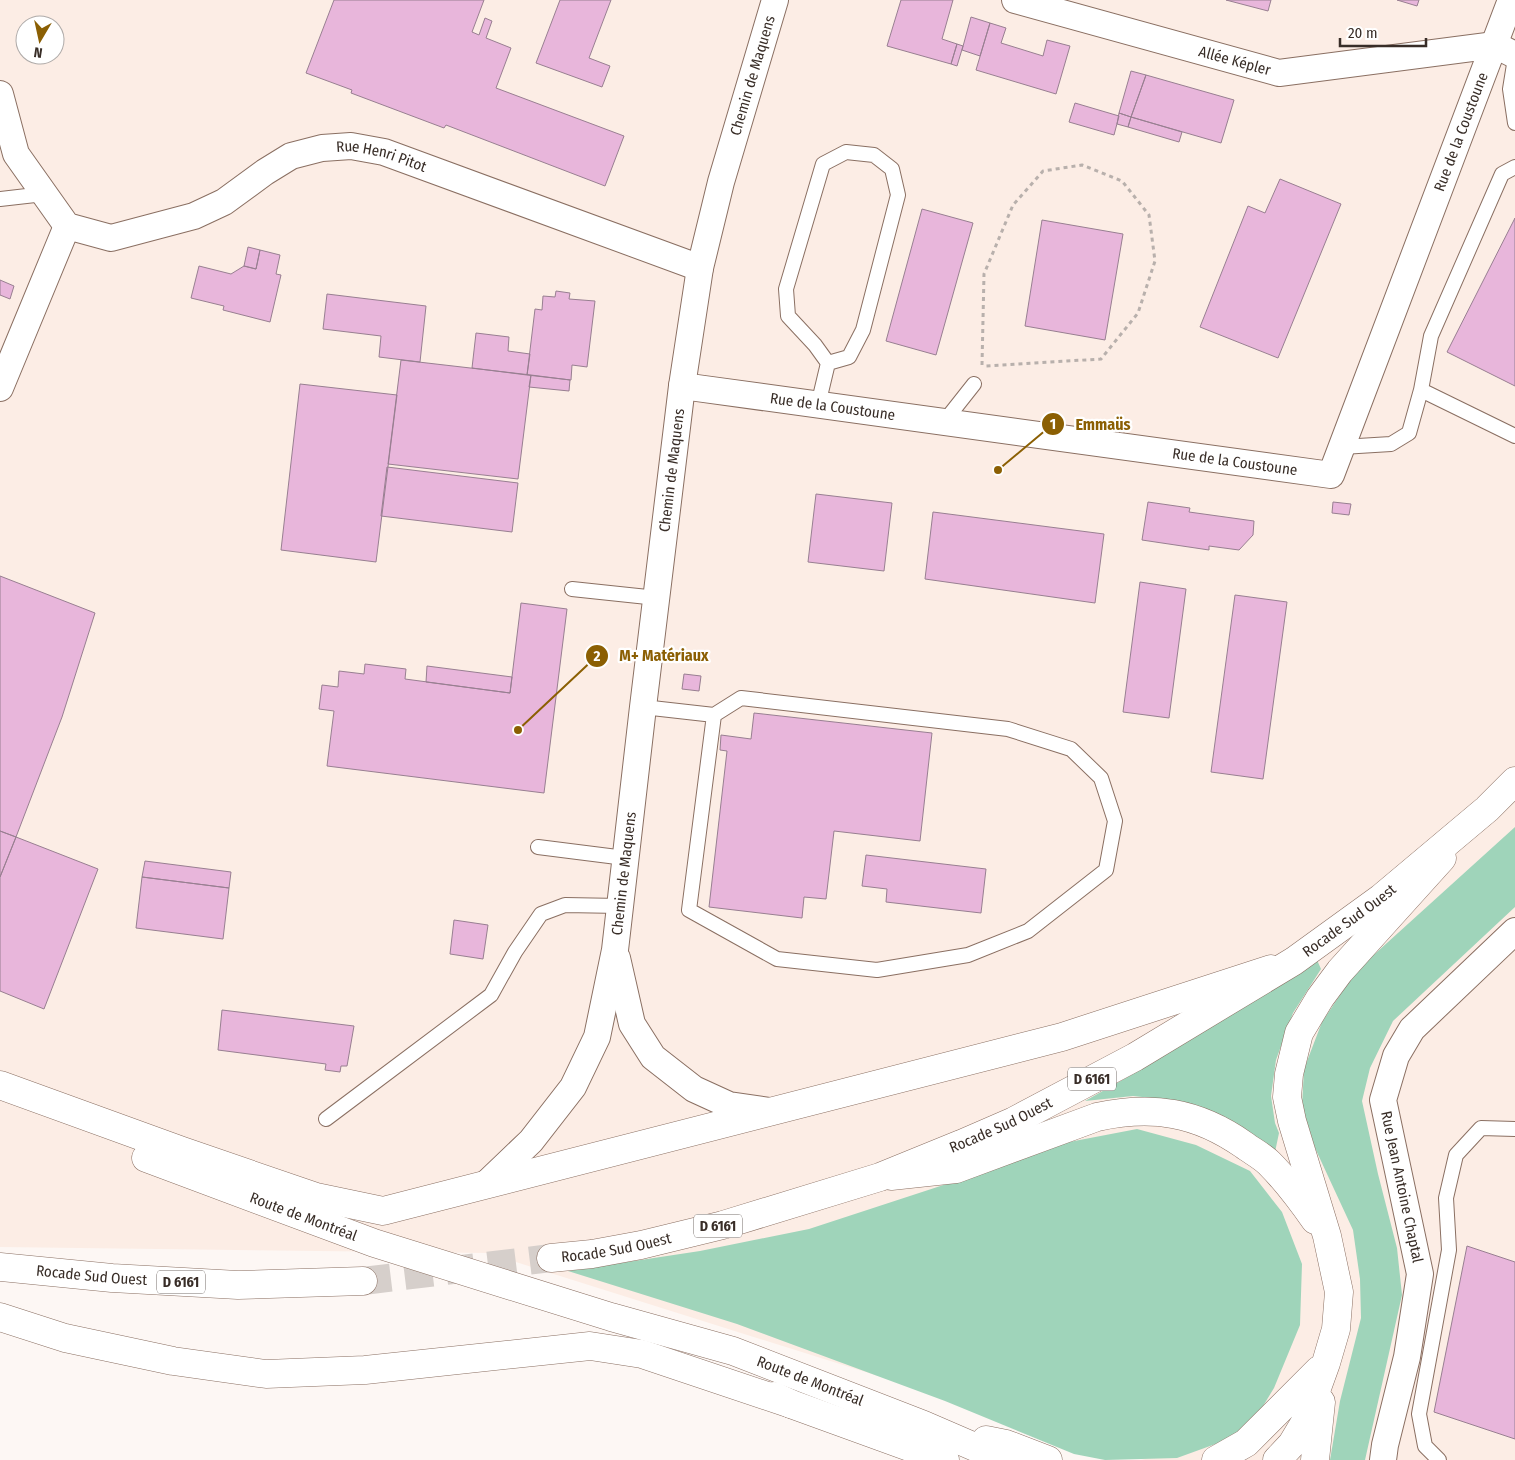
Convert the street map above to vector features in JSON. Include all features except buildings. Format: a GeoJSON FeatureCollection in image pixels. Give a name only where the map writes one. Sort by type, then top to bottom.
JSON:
{"type":"FeatureCollection","features":[{"type":"Feature","properties":{"kind":"main road","name":"Rocade Sud Ouest"},"geometry":{"type":"LineString","coordinates":[[551,1258],[602,1252],[723,1225],[880,1177],[1014,1121],[1134,1057],[1294,961],[1381,898],[1488,809],[1515,781]]}},
{"type":"Feature","properties":{"kind":"main road"},"geometry":{"type":"LineString","coordinates":[[1277,1460],[1292,1444],[1304,1424],[1326,1363],[1336,1328],[1339,1292],[1327,1236],[1292,1121],[1287,1097],[1289,1074],[1299,1034],[1320,998],[1340,971],[1488,809]]}},
{"type":"Feature","properties":{"kind":"main road"},"geometry":{"type":"LineString","coordinates":[[0,1085],[316,1197],[383,1210],[774,1112],[1062,1037],[1294,961]]}},
{"type":"Feature","properties":{"kind":"main road","name":"Route de Montréal"},"geometry":{"type":"LineString","coordinates":[[0,1102],[374,1243],[611,1317],[733,1351],[924,1425],[1005,1460]]}},
{"type":"Feature","properties":{"kind":"main road"},"geometry":{"type":"LineString","coordinates":[[880,1177],[956,1169],[1098,1117],[1121,1112],[1157,1111],[1192,1118],[1214,1127],[1268,1161],[1298,1196],[1327,1236]]}},
{"type":"Feature","properties":{"kind":"main road","name":"Rocade Sud Ouest"},"geometry":{"type":"LineString","coordinates":[[0,1266],[112,1278],[238,1285],[363,1281]]}},
{"type":"Feature","properties":{"kind":"main road"},"geometry":{"type":"LineString","coordinates":[[0,1317],[65,1338],[173,1361],[266,1374],[365,1370],[590,1346],[642,1354],[791,1404]]}},
{"type":"Feature","properties":{"kind":"main road","name":"Route de Montréal"},"geometry":{"type":"LineString","coordinates":[[611,1317],[791,1404],[945,1460]]}},
{"type":"Feature","properties":{"kind":"main road"},"geometry":{"type":"LineString","coordinates":[[1216,1460],[1246,1443],[1326,1363]]}},
{"type":"Feature","properties":{"kind":"main road"},"geometry":{"type":"LineString","coordinates":[[1315,1460],[1326,1363]]}},
{"type":"Feature","properties":{"kind":"main road"},"geometry":{"type":"LineString","coordinates":[[924,1425],[1006,1444],[1048,1460]]}},
{"type":"Feature","properties":{"kind":"street","name":"Chemin de Maquens"},"geometry":{"type":"LineString","coordinates":[[486,1184],[531,1141],[573,1087],[597,1037],[616,950],[625,858],[682,386],[700,268],[721,182],[775,0]]}},
{"type":"Feature","properties":{"kind":"street","name":"Allée Képler"},"geometry":{"type":"LineString","coordinates":[[1015,0],[1279,73],[1508,53]]}},
{"type":"Feature","properties":{"kind":"street","name":"Rue de la Coustoune"},"geometry":{"type":"LineString","coordinates":[[682,386],[1331,475],[1508,53],[1511,0]]}},
{"type":"Feature","properties":{"kind":"street"},"geometry":{"type":"LineString","coordinates":[[0,94],[16,154],[67,226],[0,388]]}},
{"type":"Feature","properties":{"kind":"street","name":"Rue Henri Pitot"},"geometry":{"type":"LineString","coordinates":[[67,226],[111,238],[194,216],[224,202],[265,172],[291,156],[322,148],[352,146],[384,152],[700,268]]}},
{"type":"Feature","properties":{"kind":"street","name":"Rue Jean Antoine Chaptal"},"geometry":{"type":"LineString","coordinates":[[1383,1460],[1407,1357],[1420,1274],[1384,1100],[1396,1056],[1412,1029],[1515,931]]}},
{"type":"Feature","properties":{"kind":"street","name":"Chemin de Maquens"},"geometry":{"type":"LineString","coordinates":[[616,950],[632,1024],[653,1057],[694,1089],[729,1106],[774,1112]]}},
{"type":"Feature","properties":{"kind":"lane"},"geometry":{"type":"LineString","coordinates":[[1508,53],[1510,89],[1515,123]]}},
{"type":"Feature","properties":{"kind":"lane"},"geometry":{"type":"LineString","coordinates":[[846,152],[874,155],[892,169],[898,195],[863,330],[849,357],[828,363],[788,316],[786,289],[823,164],[846,152]]}},
{"type":"Feature","properties":{"kind":"lane"},"geometry":{"type":"LineString","coordinates":[[1342,447],[1391,444],[1409,433],[1421,390],[1431,336],[1502,174],[1515,167]]}},
{"type":"Feature","properties":{"kind":"lane"},"geometry":{"type":"LineString","coordinates":[[0,199],[44,194]]}},
{"type":"Feature","properties":{"kind":"lane"},"geometry":{"type":"LineString","coordinates":[[818,405],[828,363]]}},
{"type":"Feature","properties":{"kind":"lane"},"geometry":{"type":"LineString","coordinates":[[944,422],[974,384]]}},
{"type":"Feature","properties":{"kind":"lane"},"geometry":{"type":"LineString","coordinates":[[1421,390],[1515,436]]}},
{"type":"Feature","properties":{"kind":"lane"},"geometry":{"type":"LineString","coordinates":[[572,589],[657,598]]}},
{"type":"Feature","properties":{"kind":"lane"},"geometry":{"type":"LineString","coordinates":[[643,707],[714,715],[741,698],[1008,729],[1071,749],[1101,778],[1115,821],[1106,870],[1028,931],[968,955],[876,970],[777,958],[689,910],[714,715]]}},
{"type":"Feature","properties":{"kind":"lane"},"geometry":{"type":"LineString","coordinates":[[538,847],[625,858]]}},
{"type":"Feature","properties":{"kind":"lane"},"geometry":{"type":"LineString","coordinates":[[326,1119],[492,995],[515,952],[541,914],[565,905],[620,906]]}},
{"type":"Feature","properties":{"kind":"lane"},"geometry":{"type":"LineString","coordinates":[[1439,1460],[1426,1446],[1419,1414],[1450,1250],[1446,1198],[1456,1156],[1481,1128],[1515,1129]]}},
{"type":"Feature","properties":{"kind":"path"},"geometry":{"type":"LineString","coordinates":[[1082,165],[1122,181],[1149,215],[1155,261],[1138,313],[1101,359],[982,366],[984,274],[1013,205],[1043,171],[1082,165]]}},
{"type":"Feature","properties":{"kind":"shaded area"},"geometry":{"type":"Polygon","coordinates":[[[0,0],[1515,0],[1515,1460],[1145,1460],[487,1253],[0,1247],[0,0]]]}},
{"type":"Feature","properties":{"kind":"green space"},"geometry":{"type":"Polygon","coordinates":[[[1515,827],[1515,907],[1393,1021],[1370,1068],[1362,1101],[1397,1248],[1402,1295],[1365,1460],[1330,1460],[1340,1401],[1361,1318],[1360,1279],[1353,1230],[1315,1148],[1302,1106],[1304,1069],[1322,1022],[1356,971],[1515,827]]]}},
{"type":"Feature","properties":{"kind":"green space"},"geometry":{"type":"Polygon","coordinates":[[[1317,960],[1321,969],[1293,1013],[1276,1060],[1271,1096],[1275,1123],[1279,1133],[1275,1152],[1234,1122],[1179,1101],[1133,1096],[1085,1101],[1202,1033],[1317,960]]]}},
{"type":"Feature","properties":{"kind":"green space"},"geometry":{"type":"Polygon","coordinates":[[[1137,1129],[1196,1145],[1250,1171],[1282,1212],[1302,1264],[1300,1325],[1274,1388],[1257,1416],[1232,1438],[1177,1458],[1105,1460],[1074,1454],[945,1401],[737,1324],[568,1271],[700,1251],[809,1229],[971,1176],[1064,1143],[1137,1129]]]}},
{"type":"Feature","properties":{"kind":"tunnel"},"geometry":{"type":"LineString","coordinates":[[363,1281],[551,1258]]}},
{"type":"Feature","properties":{"kind":"place","name":"Emmaüs"},"geometry":{"type":"Point","coordinates":[998,470]}},
{"type":"Feature","properties":{"kind":"place","name":"M+ Matériaux"},"geometry":{"type":"Point","coordinates":[518,730]}}]}
